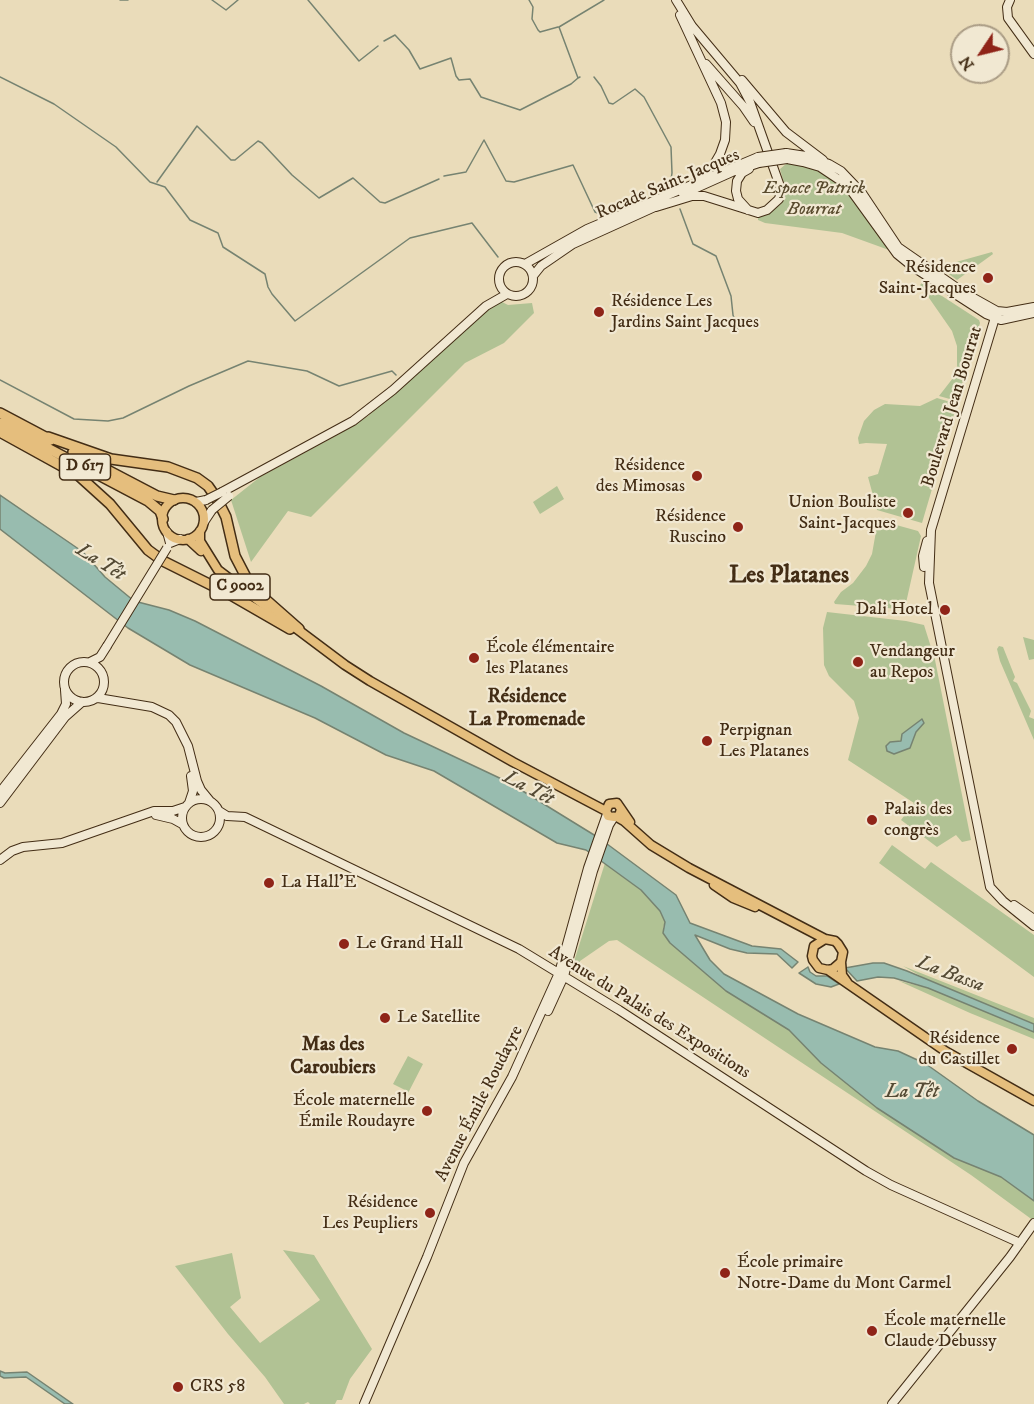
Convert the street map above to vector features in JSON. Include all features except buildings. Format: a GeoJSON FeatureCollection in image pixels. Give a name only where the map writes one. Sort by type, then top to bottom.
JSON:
{"type":"FeatureCollection","features":[{"type":"Feature","properties":{"kind":"highway","name":"D 617"},"geometry":{"type":"LineString","coordinates":[[0,413],[150,492],[174,500]]}},
{"type":"Feature","properties":{"kind":"highway","name":"D 617"},"geometry":{"type":"LineString","coordinates":[[0,423],[148,501],[160,511],[163,519]]}},
{"type":"Feature","properties":{"kind":"highway"},"geometry":{"type":"LineString","coordinates":[[0,432],[78,475],[110,504],[147,550],[163,561],[294,629]]}},
{"type":"Feature","properties":{"kind":"highway"},"geometry":{"type":"LineString","coordinates":[[48,438],[111,459],[183,471],[208,486],[218,499],[226,518],[235,556],[248,581],[294,629]]}},
{"type":"Feature","properties":{"kind":"main road"},"geometry":{"type":"LineString","coordinates":[[660,197],[697,178],[712,166],[725,140],[726,122],[721,103],[675,0]]}},
{"type":"Feature","properties":{"kind":"main road"},"geometry":{"type":"LineString","coordinates":[[656,207],[692,196],[704,196],[759,213],[767,210],[779,199],[781,189],[766,142],[740,83],[692,26],[675,0]]}},
{"type":"Feature","properties":{"kind":"main road"},"geometry":{"type":"LineString","coordinates":[[1010,0],[1007,7],[1008,18],[1034,54]]}},
{"type":"Feature","properties":{"kind":"main road"},"geometry":{"type":"LineString","coordinates":[[697,51],[715,76],[743,106],[766,142]]}},
{"type":"Feature","properties":{"kind":"main road"},"geometry":{"type":"LineString","coordinates":[[717,56],[743,81],[786,132],[830,164]]}},
{"type":"Feature","properties":{"kind":"main road","name":"Rocade Saint-Jacques"},"geometry":{"type":"LineString","coordinates":[[786,156],[820,167],[848,185],[896,253]]}},
{"type":"Feature","properties":{"kind":"main road","name":"Rocade Saint-Jacques"},"geometry":{"type":"LineString","coordinates":[[525,264],[536,260],[568,239],[660,197],[759,160],[806,156],[830,164],[841,171],[862,193],[893,240],[908,255],[955,285]]}},
{"type":"Feature","properties":{"kind":"main road"},"geometry":{"type":"LineString","coordinates":[[749,211],[738,200],[737,181],[742,173],[759,160]]}},
{"type":"Feature","properties":{"kind":"main road","name":"Rocade Saint-Jacques"},"geometry":{"type":"LineString","coordinates":[[533,276],[541,266],[573,244],[759,160]]}},
{"type":"Feature","properties":{"kind":"main road"},"geometry":{"type":"LineString","coordinates":[[896,253],[947,285],[955,285],[1001,320],[1034,307]]}},
{"type":"Feature","properties":{"kind":"main road"},"geometry":{"type":"LineString","coordinates":[[896,253],[913,267],[996,314]]}},
{"type":"Feature","properties":{"kind":"main road"},"geometry":{"type":"LineString","coordinates":[[486,306],[495,293],[501,271],[507,264],[515,262],[525,264],[534,282],[528,292],[518,297],[507,294],[499,282]]}},
{"type":"Feature","properties":{"kind":"main road"},"geometry":{"type":"LineString","coordinates":[[169,546],[163,519],[165,508],[174,500],[185,498],[196,502],[226,494],[262,471],[340,429],[365,413],[486,306],[507,294]]}},
{"type":"Feature","properties":{"kind":"main road"},"geometry":{"type":"LineString","coordinates":[[1014,314],[1034,313]]}},
{"type":"Feature","properties":{"kind":"main road","name":"Boulevard Jean Bourrat"},"geometry":{"type":"LineString","coordinates":[[996,314],[923,556],[925,575],[929,583],[990,887],[1000,897]]}},
{"type":"Feature","properties":{"kind":"main road"},"geometry":{"type":"LineString","coordinates":[[1011,327],[1014,314]]}},
{"type":"Feature","properties":{"kind":"main road"},"geometry":{"type":"LineString","coordinates":[[0,792],[61,714],[66,704],[64,678],[68,669],[78,663],[90,662],[100,657],[169,546],[202,527],[212,510],[226,494]]}},
{"type":"Feature","properties":{"kind":"main road"},"geometry":{"type":"LineString","coordinates":[[196,502],[203,511],[202,527]]}},
{"type":"Feature","properties":{"kind":"main road","name":"C 9002"},"geometry":{"type":"LineString","coordinates":[[202,527],[200,541],[218,570],[343,668],[372,687],[611,815]]}},
{"type":"Feature","properties":{"kind":"main road"},"geometry":{"type":"LineString","coordinates":[[167,532],[184,539]]}},
{"type":"Feature","properties":{"kind":"main road","name":"C 9002"},"geometry":{"type":"LineString","coordinates":[[184,539],[199,548],[219,576],[294,629]]}},
{"type":"Feature","properties":{"kind":"main road"},"geometry":{"type":"LineString","coordinates":[[100,657],[105,685],[111,694],[125,703]]}},
{"type":"Feature","properties":{"kind":"main road"},"geometry":{"type":"LineString","coordinates":[[90,662],[102,671]]}},
{"type":"Feature","properties":{"kind":"main road"},"geometry":{"type":"LineString","coordinates":[[98,698],[105,685]]}},
{"type":"Feature","properties":{"kind":"main road"},"geometry":{"type":"LineString","coordinates":[[65,689],[72,698],[82,702]]}},
{"type":"Feature","properties":{"kind":"main road"},"geometry":{"type":"LineString","coordinates":[[0,802],[65,717],[82,702],[98,698],[160,709],[169,715],[181,730],[189,746],[201,790],[219,811],[218,828]]}},
{"type":"Feature","properties":{"kind":"main road"},"geometry":{"type":"LineString","coordinates":[[181,730],[194,785],[182,813],[182,824]]}},
{"type":"Feature","properties":{"kind":"main road"},"geometry":{"type":"LineString","coordinates":[[0,860],[12,851],[23,847],[62,843],[154,811],[173,811],[199,799],[210,801]]}},
{"type":"Feature","properties":{"kind":"main road","name":"Avenue du Palais des Expositions"},"geometry":{"type":"LineString","coordinates":[[219,811],[227,816],[245,817],[519,949],[562,974],[885,1182],[1020,1243]]}},
{"type":"Feature","properties":{"kind":"main road"},"geometry":{"type":"LineString","coordinates":[[143,815],[165,816],[182,824],[188,833],[197,837],[210,835],[218,828],[234,821],[254,822]]}},
{"type":"Feature","properties":{"kind":"main road"},"geometry":{"type":"LineString","coordinates":[[611,815],[624,821],[642,838],[699,873],[772,910],[805,930],[835,941],[843,952],[842,975],[847,982]]}},
{"type":"Feature","properties":{"kind":"main road","name":"Avenue Émile Roudayre"},"geometry":{"type":"LineString","coordinates":[[369,1404],[464,1163],[512,1077],[562,974],[577,916],[611,815]]}},
{"type":"Feature","properties":{"kind":"main road"},"geometry":{"type":"LineString","coordinates":[[1000,897],[1005,897],[1034,919]]}},
{"type":"Feature","properties":{"kind":"main road"},"geometry":{"type":"LineString","coordinates":[[1000,897],[1034,926]]}},
{"type":"Feature","properties":{"kind":"main road"},"geometry":{"type":"LineString","coordinates":[[805,930],[811,936],[814,946],[813,960],[819,968],[828,970],[847,982],[945,1051],[1034,1101]]}},
{"type":"Feature","properties":{"kind":"main road"},"geometry":{"type":"LineString","coordinates":[[814,946],[825,939]]}},
{"type":"Feature","properties":{"kind":"main road"},"geometry":{"type":"LineString","coordinates":[[828,970],[838,966],[841,962]]}},
{"type":"Feature","properties":{"kind":"main road"},"geometry":{"type":"LineString","coordinates":[[892,1404],[1032,1225]]}},
{"type":"Feature","properties":{"kind":"main road","name":"Avenue Émile Roudayre"},"geometry":{"type":"LineString","coordinates":[[364,1404],[377,1379]]}},
{"type":"Feature","properties":{"kind":"green space","name":"Espace Patrick Bourrat"},"geometry":{"type":"Polygon","coordinates":[[[794,163],[821,172],[842,185],[889,250],[842,233],[765,223],[758,220],[758,217],[767,215],[781,204],[785,196],[785,187],[780,169],[786,164],[794,163]]]}},
{"type":"Feature","properties":{"kind":"green space"},"geometry":{"type":"Polygon","coordinates":[[[992,252],[993,254],[957,280],[946,272],[949,264],[992,252]]]}},
{"type":"Feature","properties":{"kind":"green space"},"geometry":{"type":"Polygon","coordinates":[[[922,283],[979,320],[980,323],[957,401],[939,396],[953,378],[957,367],[957,346],[952,331],[920,285],[922,283]]]}},
{"type":"Feature","properties":{"kind":"green space"},"geometry":{"type":"Polygon","coordinates":[[[500,301],[508,305],[532,303],[534,313],[504,343],[465,363],[311,517],[288,511],[251,562],[231,500],[260,477],[368,416],[493,304],[500,301]]]}},
{"type":"Feature","properties":{"kind":"green space"},"geometry":{"type":"Polygon","coordinates":[[[937,398],[957,404],[922,523],[877,510],[868,477],[878,474],[887,444],[859,444],[858,438],[864,421],[874,410],[885,404],[920,406],[937,398]]]}},
{"type":"Feature","properties":{"kind":"green space"},"geometry":{"type":"Polygon","coordinates":[[[557,486],[564,499],[540,514],[533,502],[557,486]]]}},
{"type":"Feature","properties":{"kind":"green space"},"geometry":{"type":"Polygon","coordinates":[[[878,520],[918,531],[921,536],[906,603],[900,609],[835,604],[841,592],[853,583],[866,566],[872,554],[878,520]]]}},
{"type":"Feature","properties":{"kind":"green space"},"geometry":{"type":"Polygon","coordinates":[[[827,612],[924,625],[935,660],[971,840],[962,842],[956,835],[937,847],[901,820],[914,803],[848,760],[859,718],[854,701],[829,676],[824,665],[823,628],[827,612]]]}},
{"type":"Feature","properties":{"kind":"green space"},"geometry":{"type":"Polygon","coordinates":[[[1023,637],[1034,640],[1034,659],[1029,660],[1023,637]]]}},
{"type":"Feature","properties":{"kind":"green space"},"geometry":{"type":"Polygon","coordinates":[[[999,646],[1003,647],[1015,677],[1013,681],[1017,683],[1031,711],[1029,717],[1034,719],[1034,740],[1000,661],[997,649],[999,646]]]}},
{"type":"Feature","properties":{"kind":"green space"},"geometry":{"type":"Polygon","coordinates":[[[892,845],[925,869],[931,862],[1034,935],[1034,977],[879,863],[892,845]]]}},
{"type":"Feature","properties":{"kind":"green space"},"geometry":{"type":"Polygon","coordinates":[[[605,863],[641,890],[660,911],[665,922],[663,928],[726,991],[789,1030],[821,1063],[877,1108],[926,1139],[1001,1177],[1034,1201],[1034,1221],[971,1175],[617,940],[609,941],[580,961],[575,973],[572,968],[605,863]]]}},
{"type":"Feature","properties":{"kind":"green space"},"geometry":{"type":"Polygon","coordinates":[[[903,966],[1034,1018],[1034,1024],[931,982],[903,966]]]}},
{"type":"Feature","properties":{"kind":"green space"},"geometry":{"type":"Polygon","coordinates":[[[899,981],[928,988],[1034,1032],[1034,1039],[970,1013],[899,981]]]}},
{"type":"Feature","properties":{"kind":"green space"},"geometry":{"type":"Polygon","coordinates":[[[408,1056],[423,1064],[405,1099],[402,1097],[405,1090],[393,1084],[408,1056]]]}},
{"type":"Feature","properties":{"kind":"green space"},"geometry":{"type":"Polygon","coordinates":[[[283,1250],[314,1255],[372,1349],[350,1379],[342,1400],[337,1400],[335,1404],[310,1404],[308,1402],[284,1404],[265,1377],[175,1266],[232,1253],[241,1298],[230,1307],[260,1343],[320,1300],[283,1250]]]}},
{"type":"Feature","properties":{"kind":"water","name":"La Têt"},"geometry":{"type":"Polygon","coordinates":[[[0,495],[83,552],[105,577],[134,601],[169,610],[195,621],[321,686],[404,733],[508,782],[599,838],[676,895],[690,923],[752,946],[781,949],[798,962],[792,968],[777,954],[747,953],[695,935],[710,960],[724,974],[798,1014],[875,1047],[898,1051],[926,1064],[978,1101],[1034,1135],[1034,1201],[1001,1177],[954,1158],[877,1108],[821,1063],[789,1030],[726,991],[670,943],[663,933],[665,922],[660,911],[641,890],[586,850],[557,843],[434,771],[386,755],[315,718],[190,665],[128,628],[0,529],[0,495]]]}},
{"type":"Feature","properties":{"kind":"water"},"geometry":{"type":"Polygon","coordinates":[[[922,719],[924,723],[916,732],[910,748],[894,754],[887,751],[886,746],[890,742],[901,741],[902,734],[922,719]]]}},
{"type":"Feature","properties":{"kind":"water"},"geometry":{"type":"Polygon","coordinates":[[[884,963],[907,971],[1034,1024],[1034,1032],[928,988],[894,978],[878,977],[857,981],[845,968],[884,963]]]}},
{"type":"Feature","properties":{"kind":"water"},"geometry":{"type":"Polygon","coordinates":[[[808,967],[810,972],[816,976],[827,976],[839,984],[831,987],[816,984],[799,973],[808,967]]]}},
{"type":"Feature","properties":{"kind":"water"},"geometry":{"type":"Polygon","coordinates":[[[0,1371],[5,1373],[27,1372],[73,1404],[65,1404],[26,1377],[4,1378],[0,1376],[0,1371]]]}},
{"type":"Feature","properties":{"kind":"waterway"},"geometry":{"type":"LineString","coordinates":[[120,0],[128,0]]}},
{"type":"Feature","properties":{"kind":"waterway"},"geometry":{"type":"LineString","coordinates":[[212,0],[226,10],[238,0]]}},
{"type":"Feature","properties":{"kind":"waterway"},"geometry":{"type":"LineString","coordinates":[[308,0],[359,61],[378,46]]}},
{"type":"Feature","properties":{"kind":"waterway"},"geometry":{"type":"LineString","coordinates":[[529,0],[533,7],[532,19],[540,32],[558,27]]}},
{"type":"Feature","properties":{"kind":"waterway"},"geometry":{"type":"LineString","coordinates":[[580,77],[578,78],[559,27],[604,0]]}},
{"type":"Feature","properties":{"kind":"waterway"},"geometry":{"type":"LineString","coordinates":[[384,41],[395,35],[409,50],[420,69],[451,58],[459,80],[470,79],[481,97],[520,110],[571,84],[578,78]]}},
{"type":"Feature","properties":{"kind":"waterway"},"geometry":{"type":"LineString","coordinates":[[0,77],[54,104],[116,147],[150,182],[165,187],[190,220],[218,233],[223,247],[265,274],[272,294],[295,321],[410,238],[472,223],[498,257]]}},
{"type":"Feature","properties":{"kind":"waterway"},"geometry":{"type":"LineString","coordinates":[[594,77],[609,103],[613,104],[635,89],[644,97],[671,147],[670,186]]}},
{"type":"Feature","properties":{"kind":"waterway"},"geometry":{"type":"LineString","coordinates":[[157,182],[197,126],[231,160],[235,160],[258,141],[262,143],[292,175],[319,198],[353,178],[380,202],[385,203],[439,179]]}},
{"type":"Feature","properties":{"kind":"waterway"},"geometry":{"type":"LineString","coordinates":[[444,176],[466,172],[484,140],[506,181],[514,182],[573,165],[595,212],[600,214],[633,200]]}},
{"type":"Feature","properties":{"kind":"waterway"},"geometry":{"type":"LineString","coordinates":[[680,209],[693,244],[716,256],[731,296],[733,315],[738,329]]}},
{"type":"Feature","properties":{"kind":"waterway"},"geometry":{"type":"LineString","coordinates":[[0,380],[74,419],[108,421],[123,418],[248,361],[307,371],[339,386],[392,371],[396,375]]}},
{"type":"Feature","properties":{"kind":"place","name":"Résidence Saint-Jacques"},"geometry":{"type":"Point","coordinates":[988,278]}},
{"type":"Feature","properties":{"kind":"place","name":"Résidence Les Jardins Saint Jacques"},"geometry":{"type":"Point","coordinates":[599,312]}},
{"type":"Feature","properties":{"kind":"place","name":"Résidence des Mimosas"},"geometry":{"type":"Point","coordinates":[697,476]}},
{"type":"Feature","properties":{"kind":"place","name":"Union Bouliste Saint-Jacques"},"geometry":{"type":"Point","coordinates":[908,513]}},
{"type":"Feature","properties":{"kind":"place","name":"Résidence Ruscino"},"geometry":{"type":"Point","coordinates":[738,527]}},
{"type":"Feature","properties":{"kind":"place","name":"Dali Hotel"},"geometry":{"type":"Point","coordinates":[945,610]}},
{"type":"Feature","properties":{"kind":"place","name":"École élémentaire les Platanes"},"geometry":{"type":"Point","coordinates":[474,658]}},
{"type":"Feature","properties":{"kind":"place","name":"Vendangeur au Repos"},"geometry":{"type":"Point","coordinates":[858,662]}},
{"type":"Feature","properties":{"kind":"place","name":"Perpignan Les Platanes"},"geometry":{"type":"Point","coordinates":[707,741]}},
{"type":"Feature","properties":{"kind":"place","name":"Palais des congrès"},"geometry":{"type":"Point","coordinates":[872,820]}},
{"type":"Feature","properties":{"kind":"place","name":"La Hall'E"},"geometry":{"type":"Point","coordinates":[269,883]}},
{"type":"Feature","properties":{"kind":"place","name":"Le Grand Hall"},"geometry":{"type":"Point","coordinates":[344,944]}},
{"type":"Feature","properties":{"kind":"place","name":"Le Satellite"},"geometry":{"type":"Point","coordinates":[385,1018]}},
{"type":"Feature","properties":{"kind":"place","name":"Résidence du Castillet"},"geometry":{"type":"Point","coordinates":[1012,1049]}},
{"type":"Feature","properties":{"kind":"place","name":"École maternelle Émile Roudayre"},"geometry":{"type":"Point","coordinates":[427,1111]}},
{"type":"Feature","properties":{"kind":"place","name":"Résidence Les Peupliers"},"geometry":{"type":"Point","coordinates":[430,1213]}},
{"type":"Feature","properties":{"kind":"place","name":"École primaire Notre-Dame du Mont Carmel"},"geometry":{"type":"Point","coordinates":[725,1273]}},
{"type":"Feature","properties":{"kind":"place","name":"École maternelle Claude Debussy"},"geometry":{"type":"Point","coordinates":[872,1331]}},
{"type":"Feature","properties":{"kind":"place","name":"CRS 58"},"geometry":{"type":"Point","coordinates":[178,1387]}},
{"type":"Feature","properties":{"kind":"district","name":"Les Platanes"},"geometry":{"type":"Point","coordinates":[789,577]}},
{"type":"Feature","properties":{"kind":"district","name":"Résidence La Promenade"},"geometry":{"type":"Point","coordinates":[527,710]}},
{"type":"Feature","properties":{"kind":"district","name":"Mas des Caroubiers"},"geometry":{"type":"Point","coordinates":[333,1058]}},
{"type":"Feature","properties":{"kind":"water label","name":"La Bassa"},"geometry":{"type":"Point","coordinates":[950,975]}}]}
